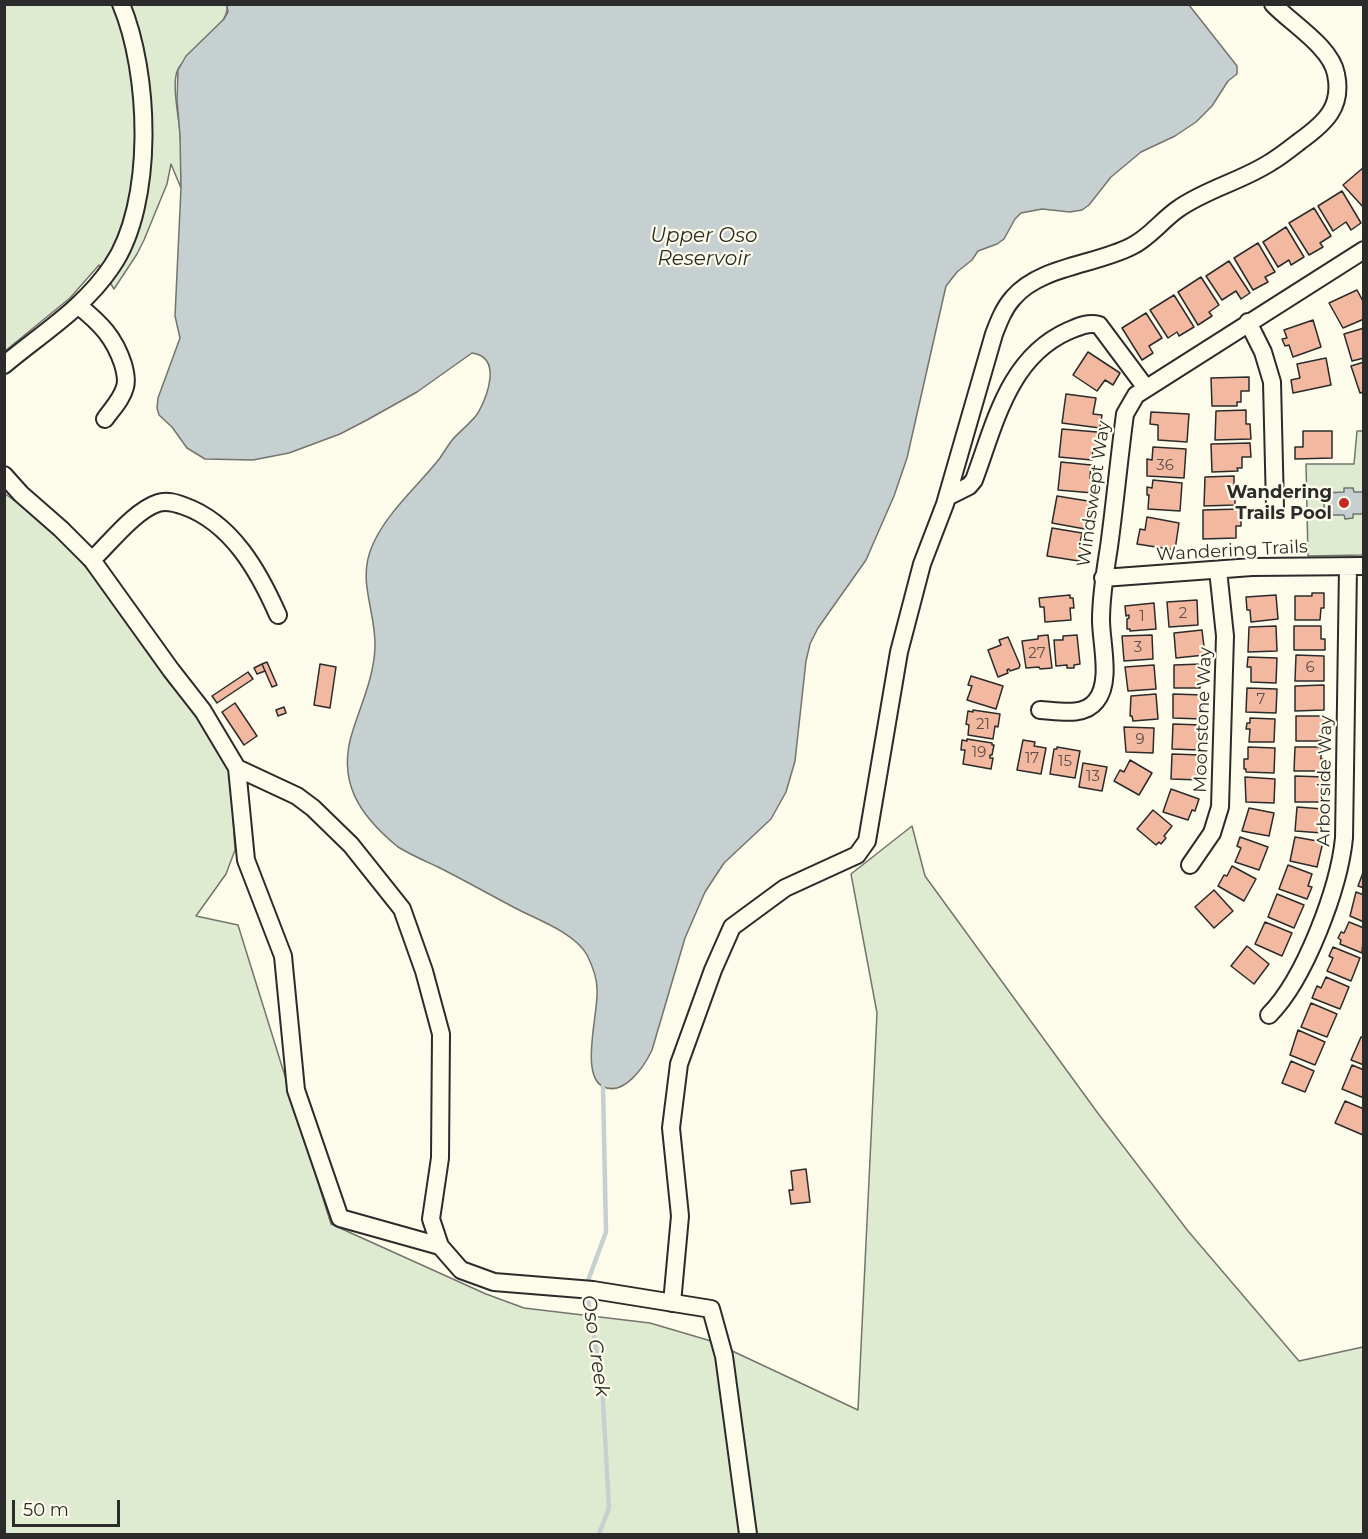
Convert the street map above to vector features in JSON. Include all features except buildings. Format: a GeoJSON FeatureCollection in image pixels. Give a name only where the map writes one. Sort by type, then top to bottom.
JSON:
{"type":"FeatureCollection","features":[{"type":"Feature","properties":{"kind":"street"},"geometry":{"type":"LineString","coordinates":[[4,365],[79,306],[111,268],[128,236],[142,165],[141,88],[134,41],[121,4]]}},
{"type":"Feature","properties":{"kind":"street"},"geometry":{"type":"LineString","coordinates":[[672,1303],[680,1216],[672,1128],[679,1064],[713,970],[732,927],[785,888],[857,855],[867,842],[899,652],[922,564],[947,497],[1002,313],[1012,298],[1037,279],[1118,253],[1135,245],[1179,208],[1271,163],[1323,124],[1338,93],[1336,72],[1326,52],[1273,4]]}},
{"type":"Feature","properties":{"kind":"street","name":"Windswept Way"},"geometry":{"type":"LineString","coordinates":[[1040,710],[1084,711],[1096,702],[1102,690],[1105,667],[1101,621],[1103,578],[1125,414],[1136,394],[1248,322],[1362,254]]}},
{"type":"Feature","properties":{"kind":"street"},"geometry":{"type":"LineString","coordinates":[[79,306],[95,319],[114,341],[125,370],[126,386],[120,399],[105,418]]}},
{"type":"Feature","properties":{"kind":"street"},"geometry":{"type":"LineString","coordinates":[[1248,322],[1263,352],[1272,382],[1275,507]]}},
{"type":"Feature","properties":{"kind":"street"},"geometry":{"type":"LineString","coordinates":[[947,497],[969,486],[974,480],[1004,398],[1016,375],[1031,355],[1062,334],[1082,325],[1092,323],[1099,325],[1146,388]]}},
{"type":"Feature","properties":{"kind":"street"},"geometry":{"type":"LineString","coordinates":[[4,475],[21,494],[92,560],[203,711],[237,768],[246,860],[283,956],[296,1090],[340,1218],[440,1246]]}},
{"type":"Feature","properties":{"kind":"street"},"geometry":{"type":"LineString","coordinates":[[92,560],[144,511],[163,501],[173,502],[209,520],[240,549],[254,567],[278,615]]}},
{"type":"Feature","properties":{"kind":"street","name":"Wandering Trails"},"geometry":{"type":"LineString","coordinates":[[1103,578],[1252,567],[1356,566]]}},
{"type":"Feature","properties":{"kind":"street","name":"Arborside Way"},"geometry":{"type":"LineString","coordinates":[[1269,1015],[1282,1002],[1305,960],[1342,863],[1356,566]]}},
{"type":"Feature","properties":{"kind":"street","name":"Moonstone Way"},"geometry":{"type":"LineString","coordinates":[[1190,865],[1212,833],[1220,807],[1225,636],[1218,570]]}},
{"type":"Feature","properties":{"kind":"street"},"geometry":{"type":"LineString","coordinates":[[237,768],[297,796],[313,808],[351,845],[402,909],[424,971],[441,1034],[440,1158],[431,1219],[440,1246],[461,1270],[494,1282],[586,1289],[711,1309],[724,1356],[748,1534]]}},
{"type":"Feature","properties":{"kind":"green space"},"geometry":{"type":"Polygon","coordinates":[[[5,5],[227,5],[222,21],[183,62],[176,75],[175,91],[181,147],[181,188],[171,164],[167,184],[144,240],[114,289],[99,265],[70,298],[5,351],[5,5]]]}},
{"type":"Feature","properties":{"kind":"green space"},"geometry":{"type":"Polygon","coordinates":[[[1357,431],[1363,431],[1363,555],[1308,556],[1306,464],[1354,464],[1357,431]]]}},
{"type":"Feature","properties":{"kind":"green space"},"geometry":{"type":"Polygon","coordinates":[[[4,493],[37,517],[68,546],[93,576],[170,684],[193,709],[230,768],[235,850],[226,874],[196,916],[238,925],[331,1224],[486,1294],[524,1308],[650,1323],[711,1341],[858,1410],[877,1013],[851,874],[912,826],[925,876],[1097,1112],[1188,1231],[1299,1361],[1363,1347],[1363,1534],[5,1534],[4,493]]]}},
{"type":"Feature","properties":{"kind":"water","name":"Upper Oso Reservoir"},"geometry":{"type":"Polygon","coordinates":[[[227,5],[1189,5],[1237,66],[1237,74],[1228,81],[1212,106],[1196,122],[1175,136],[1141,152],[1111,177],[1089,205],[1082,210],[1070,212],[1042,209],[1021,213],[1004,239],[978,251],[946,286],[907,458],[894,496],[866,560],[818,628],[810,644],[806,661],[795,761],[786,792],[771,819],[724,863],[705,892],[685,938],[652,1050],[633,1078],[618,1088],[610,1089],[602,1086],[596,1079],[592,1068],[597,985],[592,967],[582,947],[556,928],[398,847],[384,835],[362,809],[349,781],[348,748],[370,679],[375,647],[375,633],[366,583],[368,557],[379,532],[387,521],[453,439],[478,413],[486,397],[490,378],[487,362],[481,356],[472,353],[417,392],[340,434],[289,453],[253,460],[205,459],[187,448],[172,427],[159,415],[158,398],[180,338],[175,316],[181,188],[178,70],[186,56],[224,19],[228,12],[227,5]]]}},
{"type":"Feature","properties":{"kind":"water","name":"Wandering Trails Pool"},"geometry":{"type":"Polygon","coordinates":[[[1344,488],[1353,488],[1354,492],[1363,492],[1363,514],[1353,514],[1353,518],[1345,519],[1344,515],[1324,515],[1324,493],[1344,492],[1344,488]]]}},
{"type":"Feature","properties":{"kind":"waterway","name":"Oso Creek"},"geometry":{"type":"LineString","coordinates":[[586,1286],[606,1232],[603,1086]]}},
{"type":"Feature","properties":{"kind":"waterway","name":"Oso Creek"},"geometry":{"type":"LineString","coordinates":[[587,1294],[602,1384],[609,1508],[599,1534]]}},
{"type":"Feature","properties":{"kind":"place","name":"Wandering Trails Pool"},"geometry":{"type":"Point","coordinates":[1344,503]}}]}
